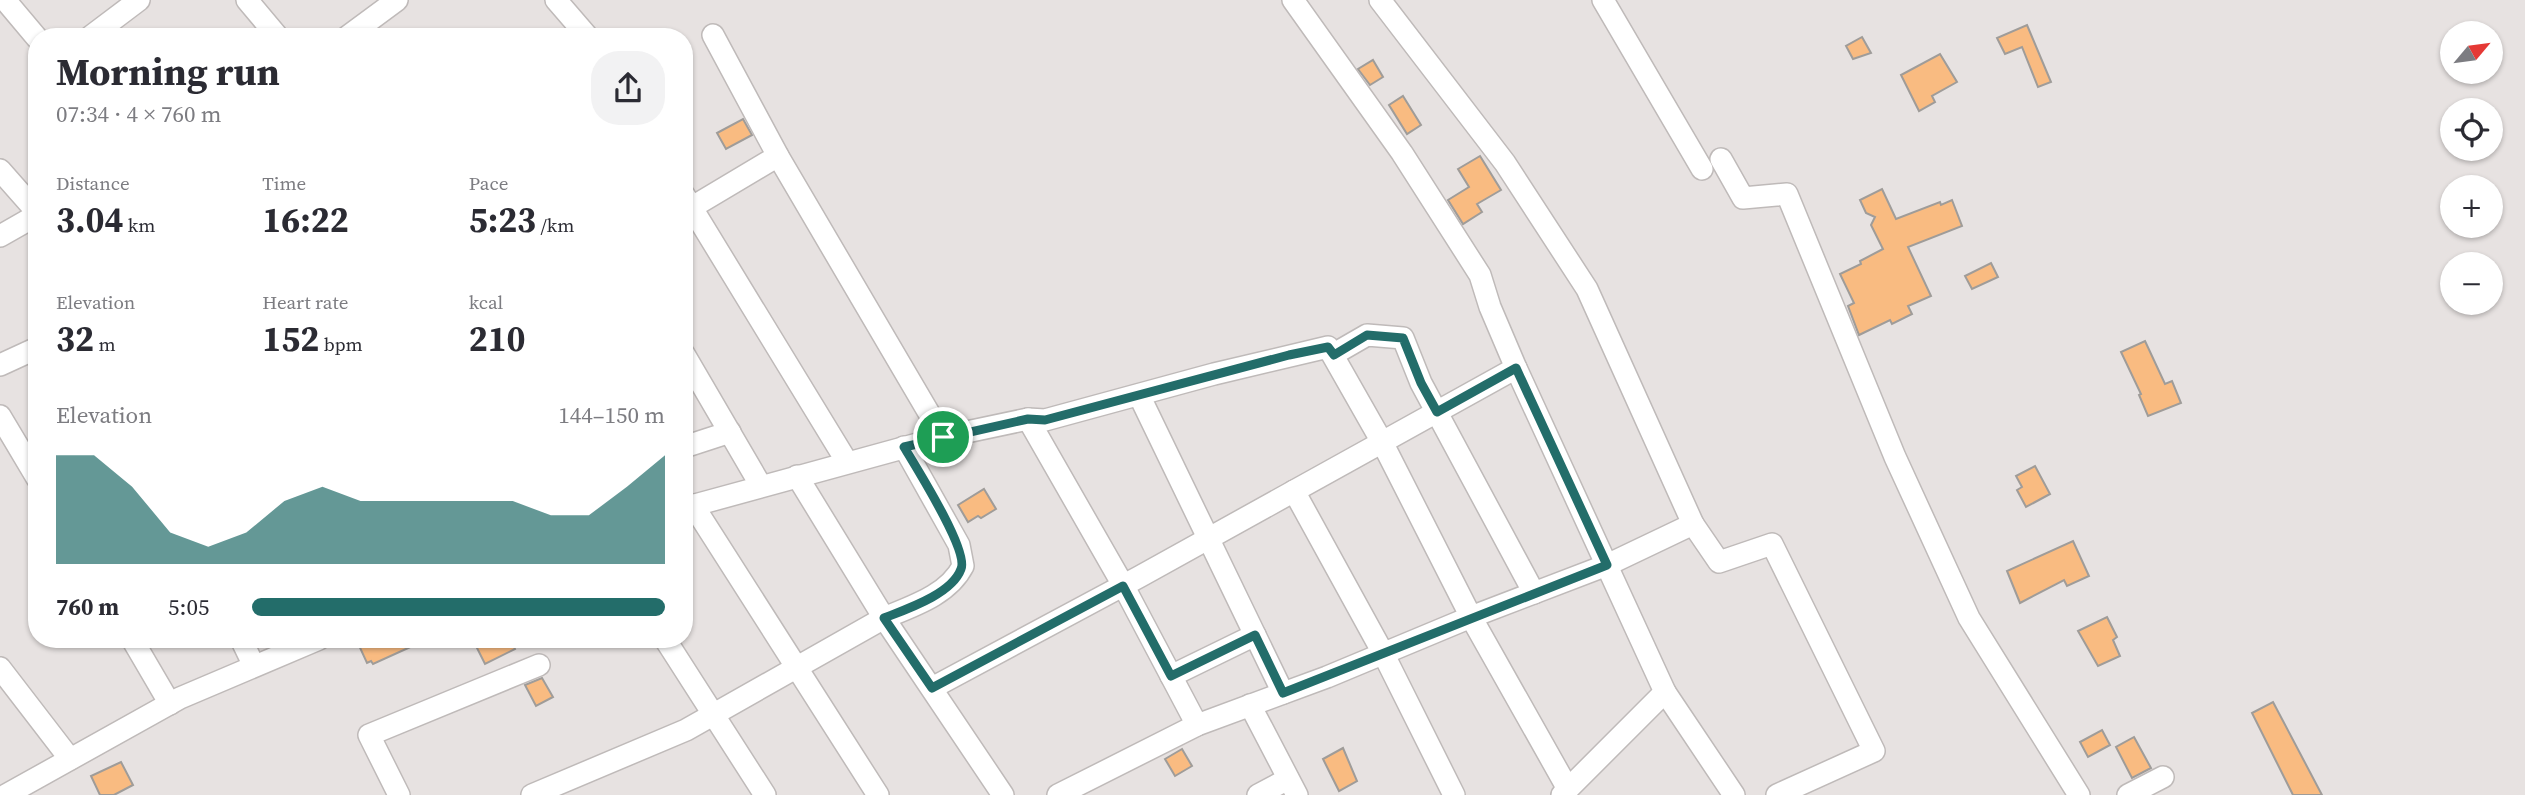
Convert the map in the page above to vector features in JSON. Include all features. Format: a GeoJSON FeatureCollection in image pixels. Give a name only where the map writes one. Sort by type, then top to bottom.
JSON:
{"type":"FeatureCollection","features":[{"type":"Feature","properties":{"kind":"street"},"geometry":{"type":"LineString","coordinates":[[5,0],[29,28]]}},
{"type":"Feature","properties":{"kind":"street"},"geometry":{"type":"LineString","coordinates":[[102,28],[139,0]]}},
{"type":"Feature","properties":{"kind":"street"},"geometry":{"type":"LineString","coordinates":[[247,0],[270,28]]}},
{"type":"Feature","properties":{"kind":"street"},"geometry":{"type":"LineString","coordinates":[[359,28],[397,0]]}},
{"type":"Feature","properties":{"kind":"street"},"geometry":{"type":"LineString","coordinates":[[556,0],[580,28]]}},
{"type":"Feature","properties":{"kind":"street"},"geometry":{"type":"LineString","coordinates":[[1293,0],[1402,153],[1480,275],[1490,307],[1516,368],[1665,692],[1734,795]]}},
{"type":"Feature","properties":{"kind":"street"},"geometry":{"type":"LineString","coordinates":[[1380,0],[1505,163],[1587,289],[1693,524],[1719,562],[1772,544],[1874,751],[1786,794]]}},
{"type":"Feature","properties":{"kind":"street"},"geometry":{"type":"LineString","coordinates":[[1603,0],[1712,164],[1742,198],[1787,194],[1895,457],[1969,618],[2079,795]]}},
{"type":"Feature","properties":{"kind":"street"},"geometry":{"type":"LineString","coordinates":[[713,35],[778,156],[943,437]]}},
{"type":"Feature","properties":{"kind":"street"},"geometry":{"type":"LineString","coordinates":[[693,202],[778,156]]}},
{"type":"Feature","properties":{"kind":"street"},"geometry":{"type":"LineString","coordinates":[[0,170],[28,203]]}},
{"type":"Feature","properties":{"kind":"street"},"geometry":{"type":"LineString","coordinates":[[693,215],[847,462]]}},
{"type":"Feature","properties":{"kind":"street"},"geometry":{"type":"LineString","coordinates":[[0,236],[28,219]]}},
{"type":"Feature","properties":{"kind":"street"},"geometry":{"type":"LineString","coordinates":[[1334,355],[1367,335],[1403,338],[1421,383],[1534,593]]}},
{"type":"Feature","properties":{"kind":"street"},"geometry":{"type":"LineString","coordinates":[[693,505],[943,437],[1028,419],[1045,420],[1328,347],[1382,442],[1471,617],[1565,792],[1665,692]]}},
{"type":"Feature","properties":{"kind":"street"},"geometry":{"type":"LineString","coordinates":[[0,366],[28,352]]}},
{"type":"Feature","properties":{"kind":"street"},"geometry":{"type":"LineString","coordinates":[[932,688],[1123,586],[1516,368]]}},
{"type":"Feature","properties":{"kind":"street"},"geometry":{"type":"LineString","coordinates":[[693,369],[761,486]]}},
{"type":"Feature","properties":{"kind":"street"},"geometry":{"type":"LineString","coordinates":[[1139,395],[1283,693]]}},
{"type":"Feature","properties":{"kind":"street"},"geometry":{"type":"LineString","coordinates":[[0,416],[28,463]]}},
{"type":"Feature","properties":{"kind":"street"},"geometry":{"type":"LineString","coordinates":[[1028,419],[1123,586],[1197,725]]}},
{"type":"Feature","properties":{"kind":"street"},"geometry":{"type":"LineString","coordinates":[[693,444],[730,432]]}},
{"type":"Feature","properties":{"kind":"street"},"geometry":{"type":"LineString","coordinates":[[534,795],[686,730],[884,618],[920,603],[946,587],[963,566],[959,545],[904,447]]}},
{"type":"Feature","properties":{"kind":"street"},"geometry":{"type":"LineString","coordinates":[[797,476],[884,618],[1003,795]]}},
{"type":"Feature","properties":{"kind":"street"},"geometry":{"type":"LineString","coordinates":[[1294,491],[1383,653],[1454,795]]}},
{"type":"Feature","properties":{"kind":"street"},"geometry":{"type":"LineString","coordinates":[[693,512],[878,795]]}},
{"type":"Feature","properties":{"kind":"street"},"geometry":{"type":"LineString","coordinates":[[1061,794],[1197,725],[1607,565],[1693,524]]}},
{"type":"Feature","properties":{"kind":"street"},"geometry":{"type":"LineString","coordinates":[[1171,676],[1255,635]]}},
{"type":"Feature","properties":{"kind":"street"},"geometry":{"type":"LineString","coordinates":[[137,648],[170,704]]}},
{"type":"Feature","properties":{"kind":"street"},"geometry":{"type":"LineString","coordinates":[[245,648],[254,666]]}},
{"type":"Feature","properties":{"kind":"street"},"geometry":{"type":"LineString","coordinates":[[6,795],[170,704],[297,648]]}},
{"type":"Feature","properties":{"kind":"street"},"geometry":{"type":"LineString","coordinates":[[671,648],[765,795]]}},
{"type":"Feature","properties":{"kind":"street"},"geometry":{"type":"LineString","coordinates":[[399,795],[369,735],[539,665]]}},
{"type":"Feature","properties":{"kind":"street"},"geometry":{"type":"LineString","coordinates":[[0,668],[70,759]]}},
{"type":"Feature","properties":{"kind":"street"},"geometry":{"type":"LineString","coordinates":[[1250,705],[1292,787],[1258,795]]}},
{"type":"Feature","properties":{"kind":"street"},"geometry":{"type":"LineString","coordinates":[[2128,795],[2163,777]]}},
{"type":"Feature","properties":{"kind":"building"},"geometry":{"type":"Polygon","coordinates":[[[2027,25],[2051,82],[2038,87],[2022,47],[2005,54],[1997,38],[2027,25]]]}},
{"type":"Feature","properties":{"kind":"building"},"geometry":{"type":"Polygon","coordinates":[[[1862,37],[1871,53],[1853,59],[1846,46],[1862,37]]]}},
{"type":"Feature","properties":{"kind":"building"},"geometry":{"type":"Polygon","coordinates":[[[1940,54],[1957,82],[1932,96],[1935,102],[1919,111],[1901,75],[1940,54]]]}},
{"type":"Feature","properties":{"kind":"building"},"geometry":{"type":"Polygon","coordinates":[[[1373,60],[1383,77],[1370,85],[1358,69],[1373,60]]]}},
{"type":"Feature","properties":{"kind":"building"},"geometry":{"type":"Polygon","coordinates":[[[1403,96],[1421,125],[1407,134],[1389,105],[1403,96]]]}},
{"type":"Feature","properties":{"kind":"building"},"geometry":{"type":"Polygon","coordinates":[[[743,119],[752,135],[726,149],[717,133],[743,119]]]}},
{"type":"Feature","properties":{"kind":"building"},"geometry":{"type":"Polygon","coordinates":[[[1480,156],[1501,190],[1477,204],[1482,212],[1463,224],[1448,200],[1469,187],[1458,169],[1480,156]]]}},
{"type":"Feature","properties":{"kind":"building"},"geometry":{"type":"Polygon","coordinates":[[[1882,189],[1896,219],[1952,200],[1962,226],[1908,247],[1931,296],[1908,306],[1912,314],[1892,324],[1890,320],[1859,335],[1848,306],[1854,303],[1840,274],[1883,249],[1871,225],[1875,217],[1866,213],[1860,200],[1882,189]]]}},
{"type":"Feature","properties":{"kind":"building"},"geometry":{"type":"Polygon","coordinates":[[[1991,263],[1998,277],[1972,289],[1965,276],[1991,263]]]}},
{"type":"Feature","properties":{"kind":"building"},"geometry":{"type":"Polygon","coordinates":[[[2145,341],[2165,384],[2172,381],[2181,403],[2148,416],[2139,395],[2141,394],[2121,352],[2145,341]]]}},
{"type":"Feature","properties":{"kind":"building"},"geometry":{"type":"Polygon","coordinates":[[[2035,466],[2050,494],[2026,507],[2017,490],[2022,487],[2016,476],[2035,466]]]}},
{"type":"Feature","properties":{"kind":"building"},"geometry":{"type":"Polygon","coordinates":[[[984,489],[996,509],[968,522],[958,505],[984,489]]]}},
{"type":"Feature","properties":{"kind":"building"},"geometry":{"type":"Polygon","coordinates":[[[2073,541],[2089,576],[2067,586],[2064,580],[2020,603],[2007,571],[2073,541]]]}},
{"type":"Feature","properties":{"kind":"building"},"geometry":{"type":"Polygon","coordinates":[[[2107,617],[2117,637],[2113,640],[2120,656],[2098,666],[2078,631],[2107,617]]]}},
{"type":"Feature","properties":{"kind":"building"},"geometry":{"type":"Polygon","coordinates":[[[360,648],[408,648],[373,664],[371,661],[367,663],[360,648]]]}},
{"type":"Feature","properties":{"kind":"building"},"geometry":{"type":"Polygon","coordinates":[[[477,648],[514,648],[515,649],[485,664],[477,648]]]}},
{"type":"Feature","properties":{"kind":"building"},"geometry":{"type":"Polygon","coordinates":[[[542,678],[553,697],[536,706],[525,685],[542,678]]]}},
{"type":"Feature","properties":{"kind":"building"},"geometry":{"type":"Polygon","coordinates":[[[2273,702],[2322,795],[2293,795],[2252,713],[2273,702]]]}},
{"type":"Feature","properties":{"kind":"building"},"geometry":{"type":"Polygon","coordinates":[[[2102,730],[2110,745],[2088,757],[2080,742],[2102,730]]]}},
{"type":"Feature","properties":{"kind":"building"},"geometry":{"type":"Polygon","coordinates":[[[2134,737],[2151,768],[2132,778],[2116,747],[2134,737]]]}},
{"type":"Feature","properties":{"kind":"building"},"geometry":{"type":"Polygon","coordinates":[[[1343,748],[1357,781],[1339,791],[1323,759],[1343,748]]]}},
{"type":"Feature","properties":{"kind":"building"},"geometry":{"type":"Polygon","coordinates":[[[1182,749],[1192,766],[1175,776],[1165,759],[1182,749]]]}},
{"type":"Feature","properties":{"kind":"building"},"geometry":{"type":"Polygon","coordinates":[[[121,762],[133,785],[114,795],[100,795],[91,776],[121,762]]]}},
{"type":"Feature","properties":{"kind":"route"},"geometry":{"type":"LineString","coordinates":[[1367,335],[1403,338],[1421,383],[1437,412],[1516,368],[1607,565],[1283,693],[1255,635],[1171,676],[1123,586],[932,688],[884,618],[920,603],[946,587],[963,566],[959,545],[904,447],[943,437],[1028,419],[1045,420],[1289,355],[1328,347],[1334,355],[1367,335]]}}]}
